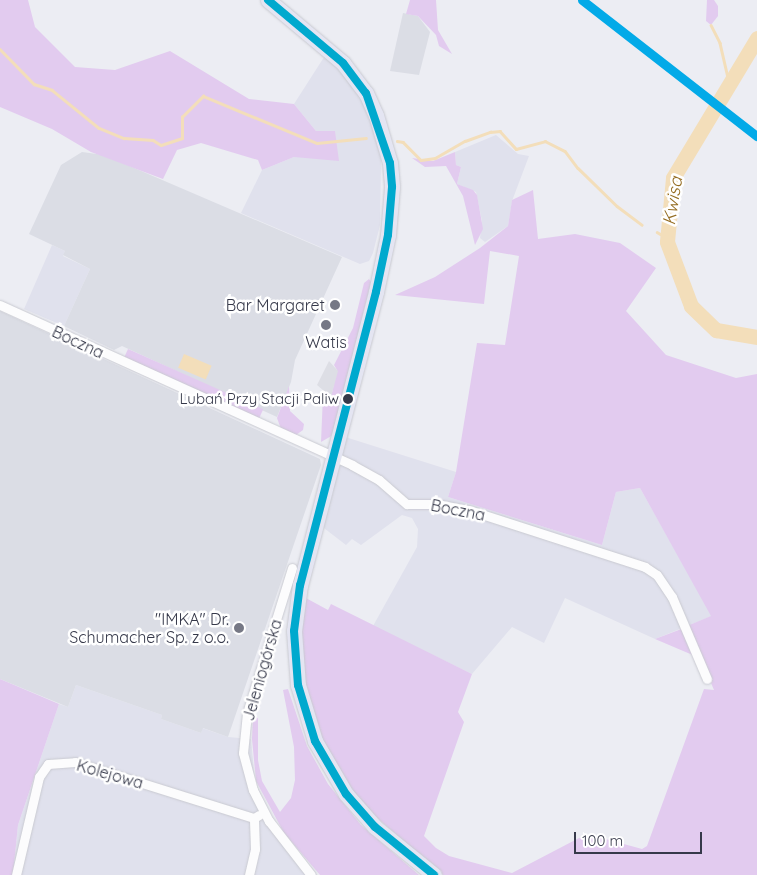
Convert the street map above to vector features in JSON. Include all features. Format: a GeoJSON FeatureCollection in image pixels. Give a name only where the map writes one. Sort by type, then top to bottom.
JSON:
{"type":"FeatureCollection","features":[{"type":"Feature","properties":{"kind":"main road","name":"Jeleniogórska"},"geometry":{"type":"LineString","coordinates":[[268,0],[343,63],[366,93],[376,115],[390,164],[388,235],[296,605],[295,660],[303,705],[322,756],[346,794],[375,827],[434,875]]}},
{"type":"Feature","properties":{"kind":"street","name":"Boczna"},"geometry":{"type":"LineString","coordinates":[[0,305],[332,455],[379,480],[407,504],[437,504],[469,510],[651,570],[672,597],[707,680]]}},
{"type":"Feature","properties":{"kind":"street","name":"Jeleniogórska"},"geometry":{"type":"LineString","coordinates":[[292,568],[247,713],[243,740],[246,769],[264,812],[311,875]]}},
{"type":"Feature","properties":{"kind":"street","name":"Kolejowa"},"geometry":{"type":"LineString","coordinates":[[16,875],[39,777],[48,764],[75,762],[254,818]]}},
{"type":"Feature","properties":{"kind":"street"},"geometry":{"type":"LineString","coordinates":[[249,875],[255,849],[254,818],[264,812]]}},
{"type":"Feature","properties":{"kind":"shaded area"},"geometry":{"type":"Polygon","coordinates":[[[0,0],[28,0],[35,27],[75,67],[115,70],[170,51],[249,99],[294,104],[316,131],[335,131],[339,161],[294,157],[262,170],[258,160],[201,143],[177,150],[163,179],[91,152],[52,129],[0,107],[0,0]]]}},
{"type":"Feature","properties":{"kind":"shaded area"},"geometry":{"type":"Polygon","coordinates":[[[410,0],[436,0],[438,30],[452,54],[439,46],[436,35],[418,16],[406,14],[410,0]]]}},
{"type":"Feature","properties":{"kind":"shaded area"},"geometry":{"type":"Polygon","coordinates":[[[707,0],[714,0],[718,6],[718,16],[711,25],[706,21],[707,0]]]}},
{"type":"Feature","properties":{"kind":"shaded area"},"geometry":{"type":"Polygon","coordinates":[[[403,13],[418,16],[430,32],[419,75],[390,71],[403,13]]]}},
{"type":"Feature","properties":{"kind":"shaded area"},"geometry":{"type":"Polygon","coordinates":[[[326,54],[359,93],[374,128],[381,161],[380,225],[369,261],[360,264],[241,213],[262,170],[294,157],[316,131],[294,104],[326,54]]]}},
{"type":"Feature","properties":{"kind":"shaded area"},"geometry":{"type":"Polygon","coordinates":[[[496,135],[518,154],[529,156],[512,201],[508,226],[485,242],[480,238],[482,221],[476,192],[457,184],[461,167],[456,165],[455,152],[496,135]]]}},
{"type":"Feature","properties":{"kind":"shaded area"},"geometry":{"type":"Polygon","coordinates":[[[82,152],[104,155],[342,257],[295,360],[291,382],[277,417],[122,346],[114,350],[64,326],[90,269],[63,255],[65,251],[29,234],[61,165],[82,152]]]}},
{"type":"Feature","properties":{"kind":"shaded area"},"geometry":{"type":"Polygon","coordinates":[[[455,152],[456,165],[461,167],[457,184],[473,190],[477,195],[483,229],[475,245],[463,196],[446,166],[425,167],[412,158],[433,161],[455,152]]]}},
{"type":"Feature","properties":{"kind":"shaded area"},"geometry":{"type":"Polygon","coordinates":[[[533,190],[538,239],[575,234],[620,243],[656,268],[626,311],[666,355],[736,378],[757,374],[757,875],[443,875],[360,803],[330,760],[308,705],[299,642],[304,597],[328,610],[331,604],[472,674],[458,712],[464,722],[424,836],[436,848],[449,856],[512,873],[579,838],[591,835],[642,849],[647,846],[704,689],[714,690],[687,626],[711,616],[640,488],[616,492],[602,545],[448,497],[456,472],[477,343],[505,345],[519,256],[490,251],[484,304],[395,295],[435,277],[480,248],[508,226],[512,200],[533,190]]]}},
{"type":"Feature","properties":{"kind":"shaded area"},"geometry":{"type":"Polygon","coordinates":[[[52,245],[65,251],[63,256],[90,269],[64,326],[24,309],[52,245]]]}},
{"type":"Feature","properties":{"kind":"shaded area"},"geometry":{"type":"Polygon","coordinates":[[[369,279],[371,282],[333,435],[321,442],[323,395],[327,392],[331,397],[337,370],[334,365],[353,328],[364,283],[369,279]]]}},
{"type":"Feature","properties":{"kind":"shaded area"},"geometry":{"type":"Polygon","coordinates":[[[0,311],[320,459],[321,465],[228,737],[203,728],[201,733],[161,719],[162,715],[76,685],[68,707],[0,679],[0,311]]]}},
{"type":"Feature","properties":{"kind":"shaded area"},"geometry":{"type":"Polygon","coordinates":[[[128,349],[263,409],[259,419],[124,359],[128,349]]]}},
{"type":"Feature","properties":{"kind":"shaded area"},"geometry":{"type":"Polygon","coordinates":[[[184,354],[212,366],[206,380],[178,368],[184,354]]]}},
{"type":"Feature","properties":{"kind":"shaded area"},"geometry":{"type":"Polygon","coordinates":[[[329,361],[338,371],[331,397],[317,385],[329,361]]]}},
{"type":"Feature","properties":{"kind":"shaded area"},"geometry":{"type":"Polygon","coordinates":[[[289,386],[290,411],[304,424],[303,430],[296,435],[281,429],[277,418],[289,386]]]}},
{"type":"Feature","properties":{"kind":"shaded area"},"geometry":{"type":"Polygon","coordinates":[[[342,436],[456,472],[448,497],[602,545],[616,492],[640,488],[712,616],[655,639],[565,598],[544,643],[512,627],[472,674],[373,626],[417,547],[418,529],[412,518],[402,515],[361,545],[352,539],[346,545],[320,525],[342,436]]]}},
{"type":"Feature","properties":{"kind":"shaded area"},"geometry":{"type":"Polygon","coordinates":[[[684,628],[695,656],[655,639],[684,628]]]}},
{"type":"Feature","properties":{"kind":"shaded area"},"geometry":{"type":"Polygon","coordinates":[[[0,679],[59,704],[18,825],[13,875],[0,875],[0,679]]]}},
{"type":"Feature","properties":{"kind":"shaded area"},"geometry":{"type":"Polygon","coordinates":[[[76,685],[162,715],[161,719],[201,733],[202,728],[228,737],[251,739],[255,782],[269,813],[288,841],[317,875],[13,875],[18,825],[59,704],[68,707],[76,685]]]}},
{"type":"Feature","properties":{"kind":"shaded area"},"geometry":{"type":"Polygon","coordinates":[[[288,689],[307,746],[328,784],[361,825],[419,875],[320,875],[284,833],[256,781],[252,739],[253,716],[258,718],[258,760],[262,781],[280,812],[291,798],[295,780],[294,747],[283,690],[288,689]]]}},
{"type":"Feature","properties":{"kind":"waterway"},"geometry":{"type":"LineString","coordinates":[[711,25],[720,43],[729,82]]}},
{"type":"Feature","properties":{"kind":"waterway","name":"Kwisa"},"geometry":{"type":"LineString","coordinates":[[757,38],[673,178],[667,242],[691,306],[716,330],[757,337]]}},
{"type":"Feature","properties":{"kind":"waterway"},"geometry":{"type":"LineString","coordinates":[[0,49],[34,84],[52,90],[99,128],[124,138],[153,140],[161,145],[182,138],[182,117],[203,96],[317,143],[366,138]]}},
{"type":"Feature","properties":{"kind":"waterway"},"geometry":{"type":"LineString","coordinates":[[397,141],[403,142],[421,160],[435,158],[465,141],[490,132],[500,131],[516,149],[545,141],[565,151],[578,168],[617,206],[642,225]]}},
{"type":"Feature","properties":{"kind":"waterway"},"geometry":{"type":"LineString","coordinates":[[657,232],[667,238]]}},
{"type":"Feature","properties":{"kind":"transit line"},"geometry":{"type":"LineString","coordinates":[[268,0],[343,63],[366,93],[390,163],[392,187],[388,235],[376,292],[300,585],[294,631],[298,685],[315,741],[346,794],[375,827],[434,875]]}},
{"type":"Feature","properties":{"kind":"transit line"},"geometry":{"type":"LineString","coordinates":[[582,0],[757,136]]}},
{"type":"Feature","properties":{"kind":"place","name":"Bar Margaret"},"geometry":{"type":"Point","coordinates":[335,305]}},
{"type":"Feature","properties":{"kind":"place","name":"Watis"},"geometry":{"type":"Point","coordinates":[326,325]}},
{"type":"Feature","properties":{"kind":"place","name":"Lubań Przy Stacji Paliw"},"geometry":{"type":"Point","coordinates":[348,399]}},
{"type":"Feature","properties":{"kind":"place","name":"\"IMKA\" Dr. Schumacher Sp. z o.o."},"geometry":{"type":"Point","coordinates":[239,628]}}]}
